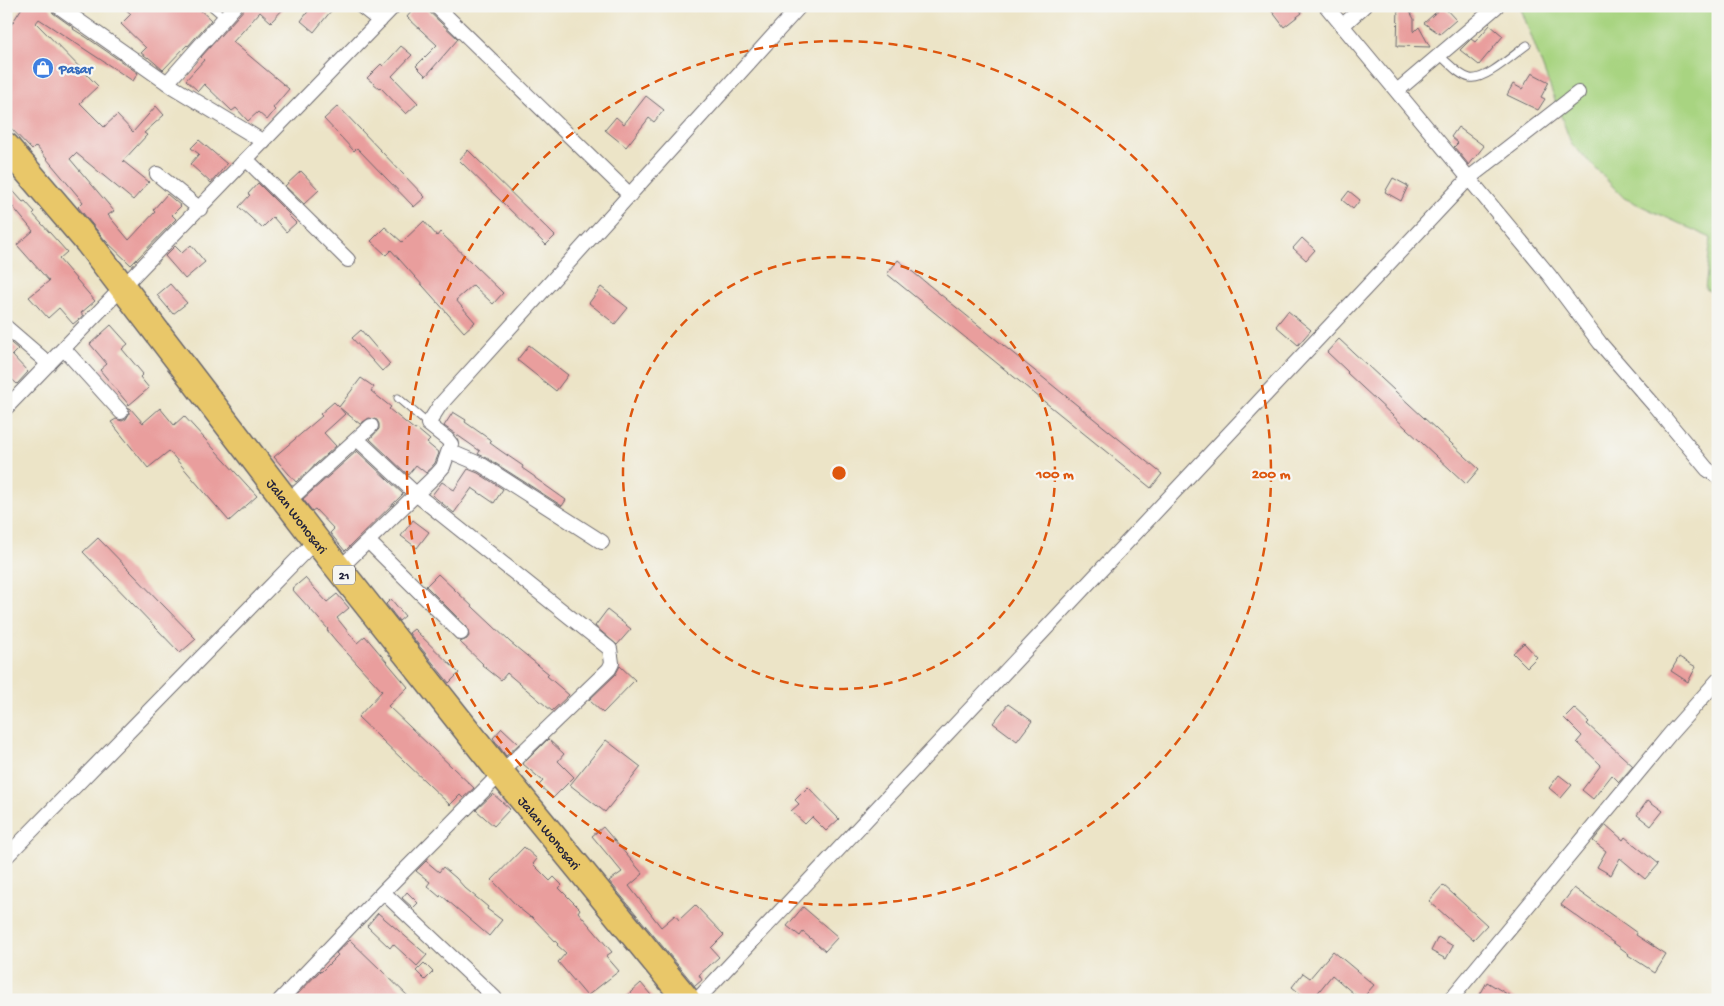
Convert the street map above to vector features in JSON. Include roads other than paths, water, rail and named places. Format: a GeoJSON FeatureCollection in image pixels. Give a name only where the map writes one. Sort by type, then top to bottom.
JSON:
{"type":"FeatureCollection","features":[{"type":"Feature","properties":{"kind":"highway","name":"Jalan Wonosari"},"geometry":{"type":"LineString","coordinates":[[6,146],[88,242],[316,540],[501,773],[687,1000]]}},
{"type":"Feature","properties":{"kind":"street"},"geometry":{"type":"LineString","coordinates":[[58,6],[167,83],[264,142]]}},
{"type":"Feature","properties":{"kind":"street"},"geometry":{"type":"LineString","coordinates":[[167,83],[235,6]]}},
{"type":"Feature","properties":{"kind":"street"},"geometry":{"type":"LineString","coordinates":[[361,6],[380,21]]}},
{"type":"Feature","properties":{"kind":"street"},"geometry":{"type":"LineString","coordinates":[[6,408],[124,288],[394,6]]}},
{"type":"Feature","properties":{"kind":"street"},"geometry":{"type":"LineString","coordinates":[[436,6],[630,195]]}},
{"type":"Feature","properties":{"kind":"street"},"geometry":{"type":"LineString","coordinates":[[339,569],[417,495],[443,467],[451,444],[428,424],[440,405],[800,6]]}},
{"type":"Feature","properties":{"kind":"street"},"geometry":{"type":"LineString","coordinates":[[1326,6],[1549,275],[1600,343],[1707,469],[1718,477]]}},
{"type":"Feature","properties":{"kind":"street"},"geometry":{"type":"LineString","coordinates":[[1342,26],[1364,6]]}},
{"type":"Feature","properties":{"kind":"street"},"geometry":{"type":"LineString","coordinates":[[1397,91],[1496,7]]}},
{"type":"Feature","properties":{"kind":"street"},"geometry":{"type":"LineString","coordinates":[[697,1000],[1469,178],[1578,93]]}},
{"type":"Feature","properties":{"kind":"street"},"geometry":{"type":"LineString","coordinates":[[247,160],[348,260]]}},
{"type":"Feature","properties":{"kind":"street"},"geometry":{"type":"LineString","coordinates":[[157,174],[200,209]]}},
{"type":"Feature","properties":{"kind":"street"},"geometry":{"type":"LineString","coordinates":[[6,327],[49,364]]}},
{"type":"Feature","properties":{"kind":"street"},"geometry":{"type":"LineString","coordinates":[[64,350],[121,412]]}},
{"type":"Feature","properties":{"kind":"street"},"geometry":{"type":"LineString","coordinates":[[286,501],[372,426]]}},
{"type":"Feature","properties":{"kind":"street"},"geometry":{"type":"LineString","coordinates":[[280,1000],[383,892],[501,773],[609,669],[612,663],[610,649],[417,495],[357,439]]}},
{"type":"Feature","properties":{"kind":"street"},"geometry":{"type":"LineString","coordinates":[[449,451],[482,465],[602,542]]}},
{"type":"Feature","properties":{"kind":"street"},"geometry":{"type":"LineString","coordinates":[[6,857],[316,540]]}},
{"type":"Feature","properties":{"kind":"street"},"geometry":{"type":"LineString","coordinates":[[368,541],[460,634]]}},
{"type":"Feature","properties":{"kind":"street"},"geometry":{"type":"LineString","coordinates":[[1450,1000],[1670,734],[1718,680]]}},
{"type":"Feature","properties":{"kind":"street"},"geometry":{"type":"LineString","coordinates":[[383,892],[495,998]]}},
{"type":"Feature","properties":{"kind":"lane"},"geometry":{"type":"LineString","coordinates":[[211,6],[225,18]]}},
{"type":"Feature","properties":{"kind":"lane"},"geometry":{"type":"LineString","coordinates":[[1439,55],[1460,73],[1471,79],[1484,76],[1527,45]]}},
{"type":"Feature","properties":{"kind":"lane"},"geometry":{"type":"LineString","coordinates":[[398,398],[428,424]]}},
{"type":"Feature","properties":{"kind":"place","name":"Pasar"},"geometry":{"type":"Point","coordinates":[43,68]}}]}
